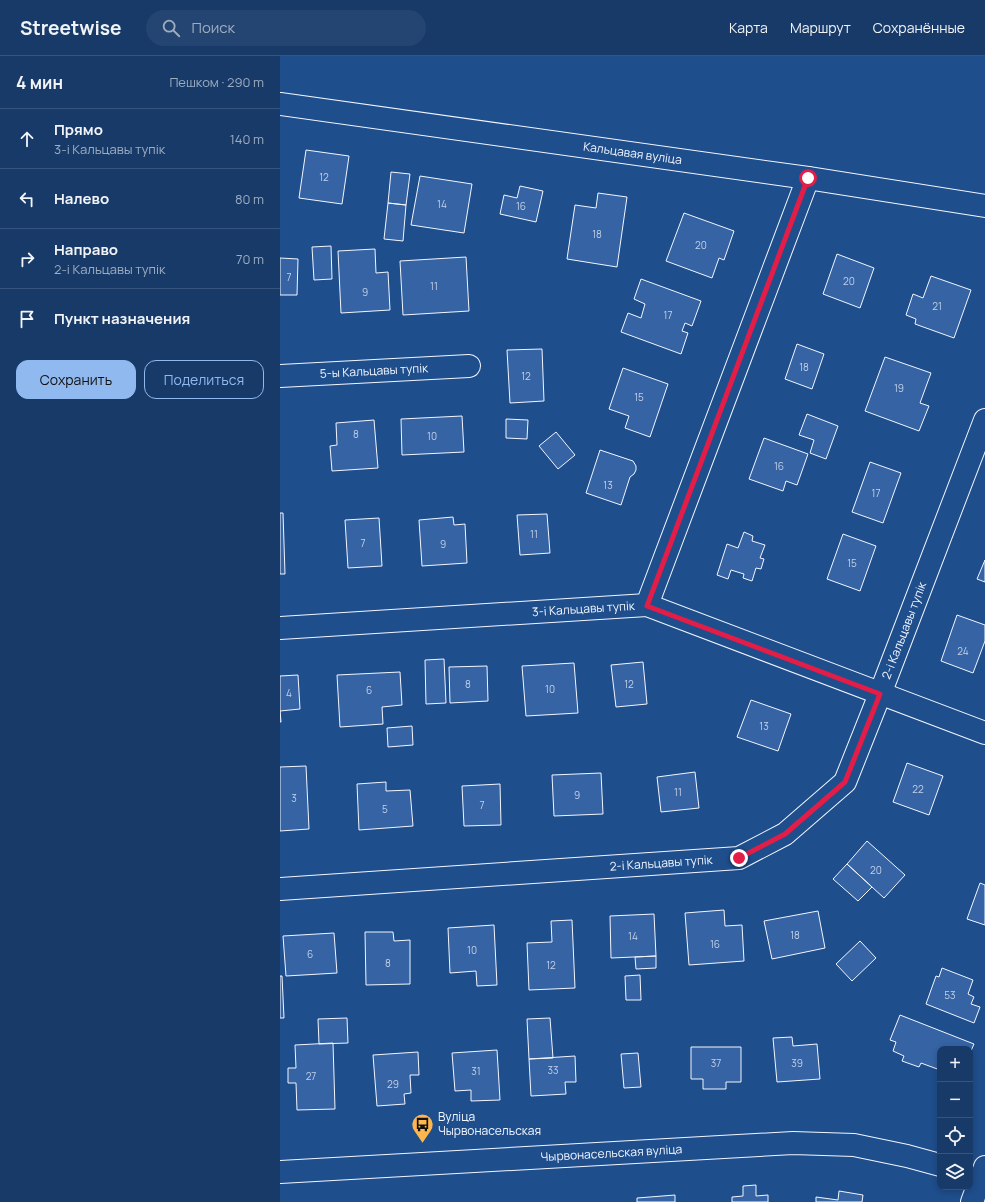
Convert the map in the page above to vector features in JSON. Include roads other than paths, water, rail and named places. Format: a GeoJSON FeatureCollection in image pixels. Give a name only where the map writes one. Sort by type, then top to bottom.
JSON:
{"type":"FeatureCollection","features":[{"type":"Feature","properties":{"kind":"street","name":"Кальцавая вуліца"},"geometry":{"type":"LineString","coordinates":[[280,104],[808,178],[985,206]]}},
{"type":"Feature","properties":{"kind":"street","name":"3-і Кальцавы тупік"},"geometry":{"type":"LineString","coordinates":[[280,628],[647,606],[808,178]]}},
{"type":"Feature","properties":{"kind":"street","name":"5-ы Кальцавы тупік"},"geometry":{"type":"LineString","coordinates":[[280,376],[469,366]]}},
{"type":"Feature","properties":{"kind":"street","name":"2-і Кальцавы тупік"},"geometry":{"type":"LineString","coordinates":[[280,889],[739,858],[785,834],[845,782],[985,420]]}},
{"type":"Feature","properties":{"kind":"street"},"geometry":{"type":"LineString","coordinates":[[647,606],[985,733]]}},
{"type":"Feature","properties":{"kind":"street","name":"Чырвонасельская вуліца"},"geometry":{"type":"LineString","coordinates":[[280,1172],[793,1143],[854,1145],[937,1163]]}},
{"type":"Feature","properties":{"kind":"street"},"geometry":{"type":"LineString","coordinates":[[972,1202],[980,1173]]}},
{"type":"Feature","properties":{"kind":"place","name":"Вуліца Чырвонасельская"},"geometry":{"type":"Point","coordinates":[423,1144]}}]}
